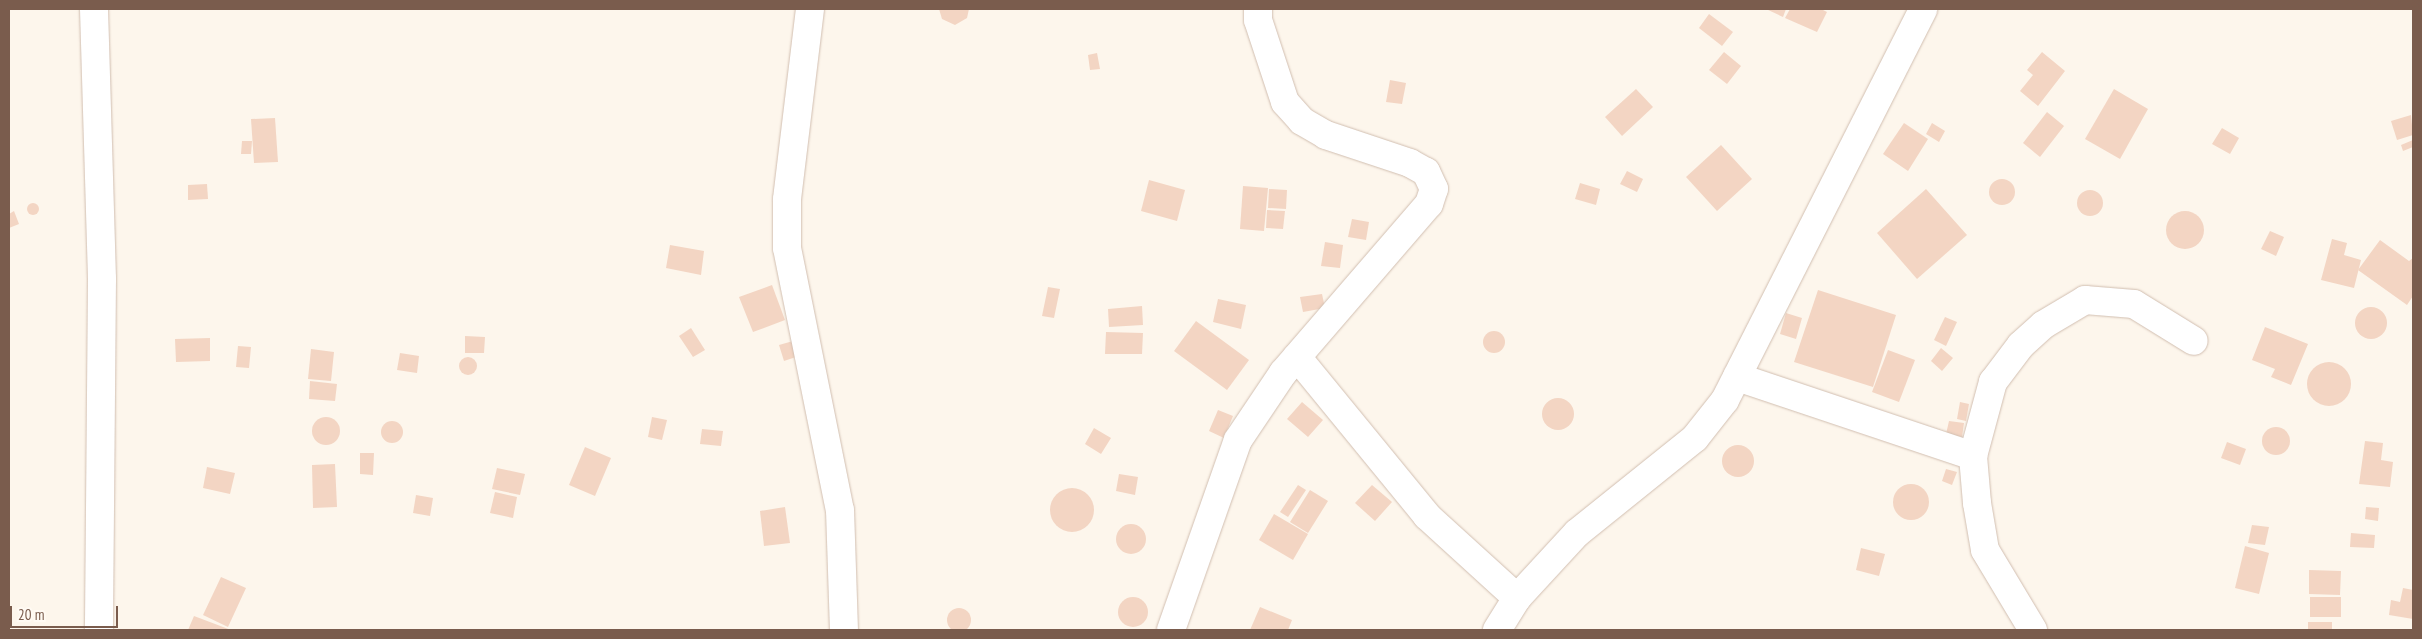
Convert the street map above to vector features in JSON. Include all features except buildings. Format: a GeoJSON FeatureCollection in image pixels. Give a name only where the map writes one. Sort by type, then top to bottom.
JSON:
{"type":"FeatureCollection","features":[{"type":"Feature","properties":{"kind":"street"},"geometry":{"type":"LineString","coordinates":[[94,9],[102,279],[99,630]]}},
{"type":"Feature","properties":{"kind":"street"},"geometry":{"type":"LineString","coordinates":[[810,9],[787,200],[787,248],[840,510],[844,630]]}},
{"type":"Feature","properties":{"kind":"street"},"geometry":{"type":"LineString","coordinates":[[1171,630],[1238,440],[1298,357],[1429,204],[1434,189],[1426,172],[1410,163],[1326,135],[1302,121],[1285,102],[1258,20],[1258,9]]}},
{"type":"Feature","properties":{"kind":"street"},"geometry":{"type":"LineString","coordinates":[[1497,630],[1518,598],[1577,533],[1694,438],[1726,400],[1923,9]]}},
{"type":"Feature","properties":{"kind":"street"},"geometry":{"type":"LineString","coordinates":[[2033,630],[1985,550],[1973,456],[1993,382],[2021,345],[2043,325],[2085,300],[2134,304],[2194,341]]}},
{"type":"Feature","properties":{"kind":"street"},"geometry":{"type":"LineString","coordinates":[[1298,357],[1427,516],[1518,598]]}},
{"type":"Feature","properties":{"kind":"street"},"geometry":{"type":"LineString","coordinates":[[1737,377],[1973,456]]}}]}
